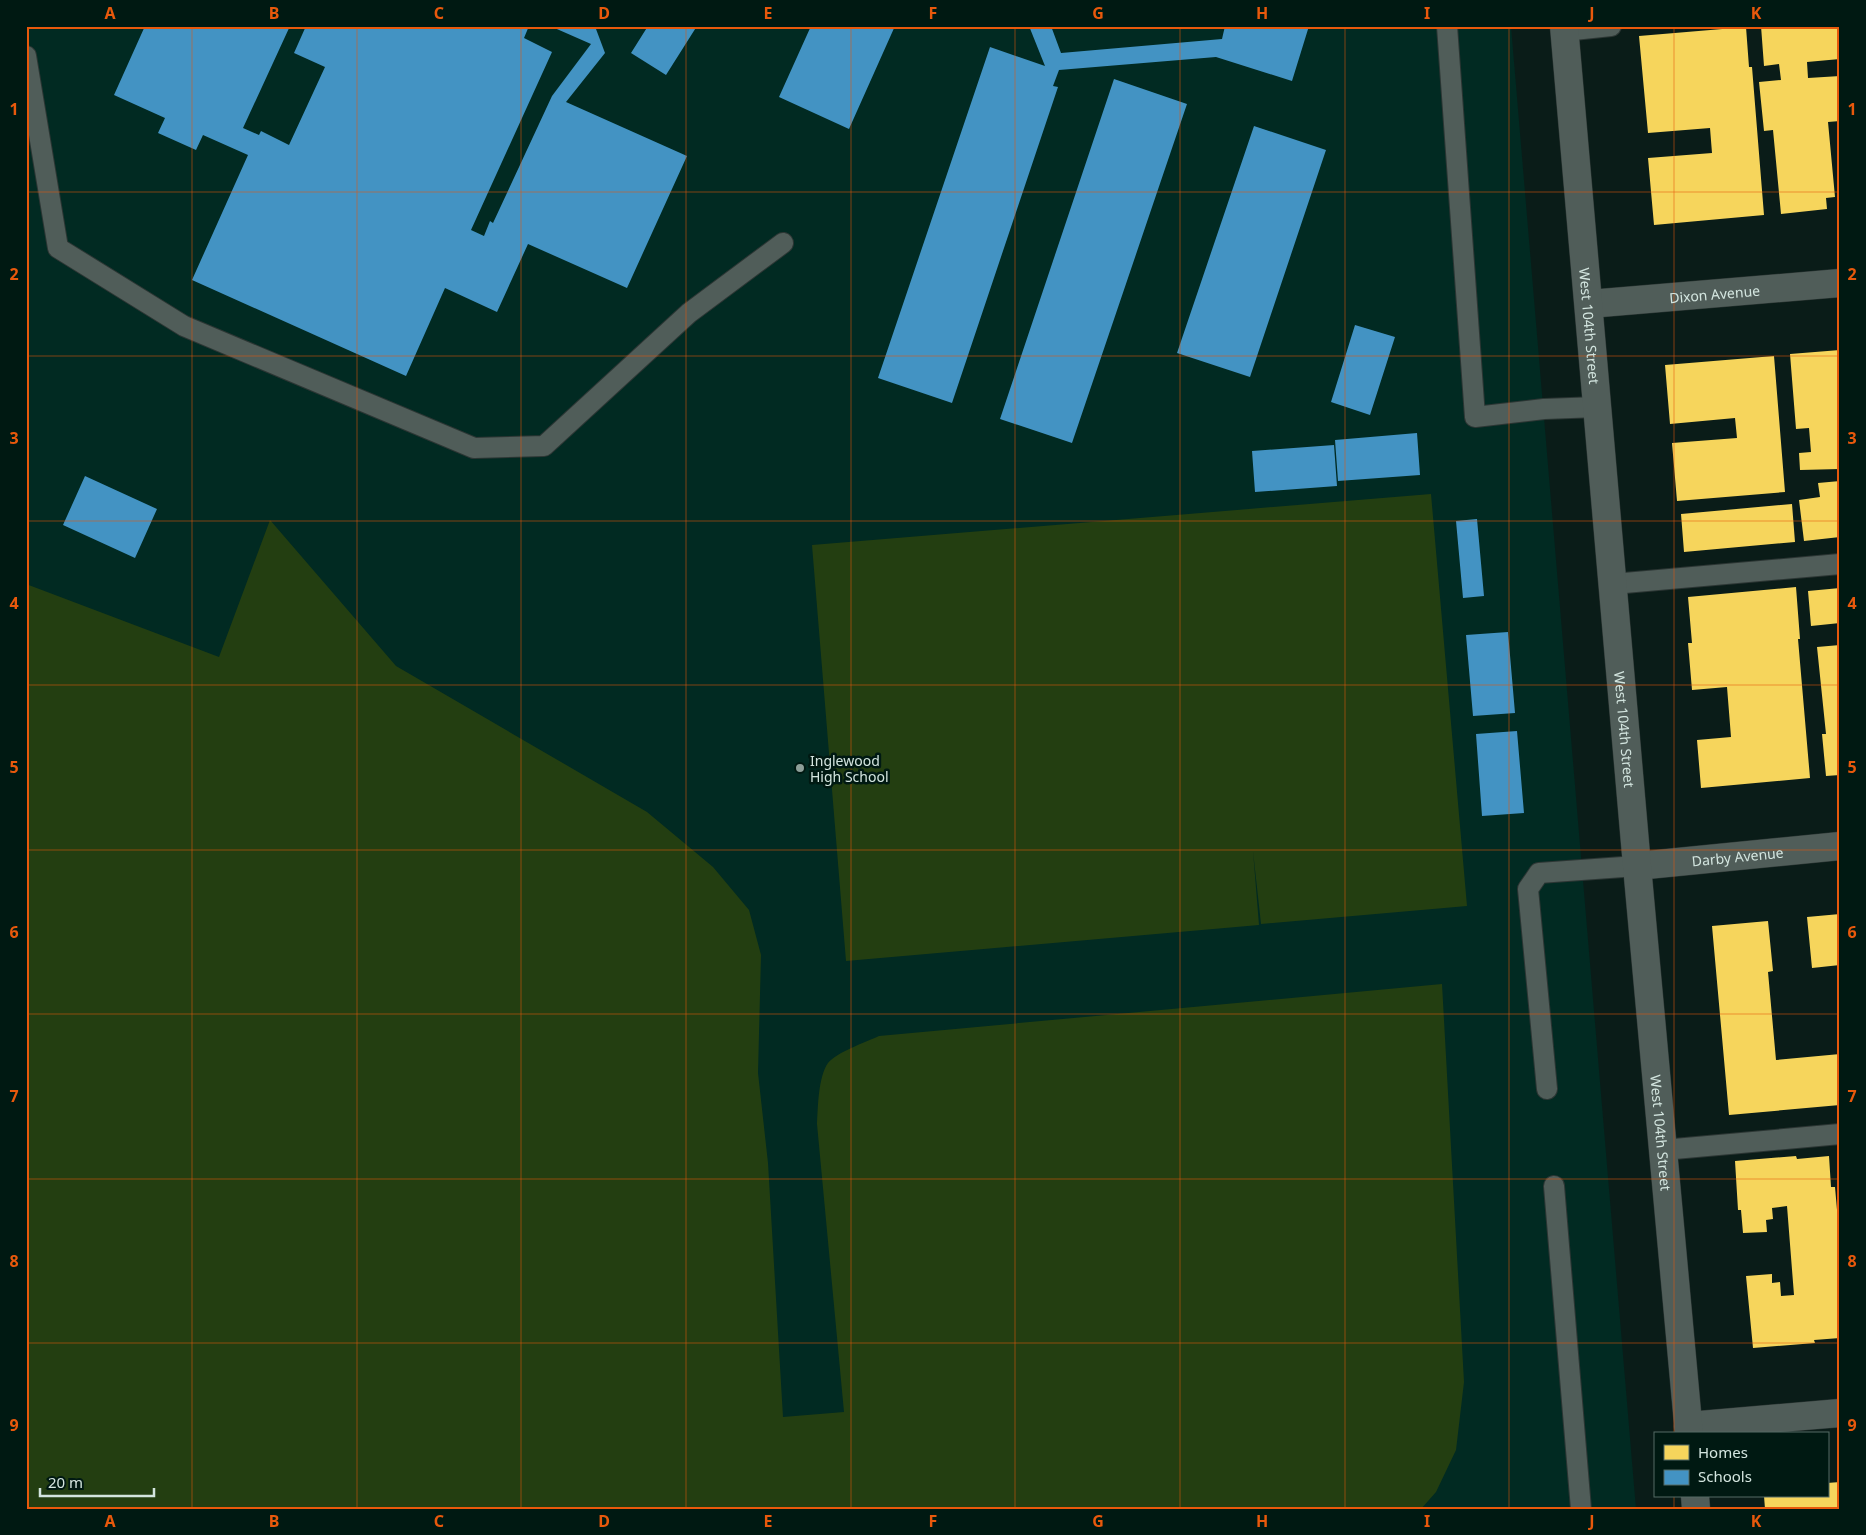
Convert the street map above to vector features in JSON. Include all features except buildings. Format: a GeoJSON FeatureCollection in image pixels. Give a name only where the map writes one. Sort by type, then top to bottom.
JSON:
{"type":"FeatureCollection","features":[{"type":"Feature","properties":{"kind":"street","name":"West 104th Street"},"geometry":{"type":"LineString","coordinates":[[1564,29],[1637,866],[1689,1430]]}},
{"type":"Feature","properties":{"kind":"street","name":"Dixon Avenue"},"geometry":{"type":"LineString","coordinates":[[1589,304],[1840,283]]}},
{"type":"Feature","properties":{"kind":"street","name":"Darby Avenue"},"geometry":{"type":"LineString","coordinates":[[1637,866],[1840,846]]}},
{"type":"Feature","properties":{"kind":"street"},"geometry":{"type":"LineString","coordinates":[[1689,1430],[1840,1413]]}},
{"type":"Feature","properties":{"kind":"lane"},"geometry":{"type":"LineString","coordinates":[[1447,26],[1475,417],[1544,409],[1598,407]]}},
{"type":"Feature","properties":{"kind":"lane"},"geometry":{"type":"LineString","coordinates":[[1564,29],[1612,26]]}},
{"type":"Feature","properties":{"kind":"lane"},"geometry":{"type":"LineString","coordinates":[[26,56],[58,248],[184,326],[474,448],[544,446],[689,313],[783,243]]}},
{"type":"Feature","properties":{"kind":"lane"},"geometry":{"type":"LineString","coordinates":[[1613,584],[1840,564]]}},
{"type":"Feature","properties":{"kind":"lane"},"geometry":{"type":"LineString","coordinates":[[1547,1089],[1528,889],[1539,873],[1637,866]]}},
{"type":"Feature","properties":{"kind":"lane"},"geometry":{"type":"LineString","coordinates":[[1663,1150],[1840,1134]]}},
{"type":"Feature","properties":{"kind":"lane"},"geometry":{"type":"LineString","coordinates":[[1554,1186],[1581,1509]]}},
{"type":"Feature","properties":{"kind":"shaded area","name":"Inglewood High School"},"geometry":{"type":"Polygon","coordinates":[[[26,26],[1511,26],[1636,1509],[26,1509],[26,26]]]}},
{"type":"Feature","properties":{"kind":"green space"},"geometry":{"type":"Polygon","coordinates":[[[1431,494],[1467,906],[1261,924],[1253,851],[1259,925],[846,961],[812,545],[1431,494]]]}},
{"type":"Feature","properties":{"kind":"green space"},"geometry":{"type":"Polygon","coordinates":[[[270,520],[396,666],[647,812],[713,867],[749,910],[761,955],[758,1073],[768,1163],[783,1417],[844,1412],[817,1124],[822,1076],[828,1063],[838,1055],[879,1036],[1442,984],[1464,1382],[1456,1450],[1436,1492],[1421,1509],[26,1509],[26,584],[219,657],[270,520]]]}},
{"type":"Feature","properties":{"kind":"place","name":"Inglewood High School"},"geometry":{"type":"Point","coordinates":[800,768]}}]}
